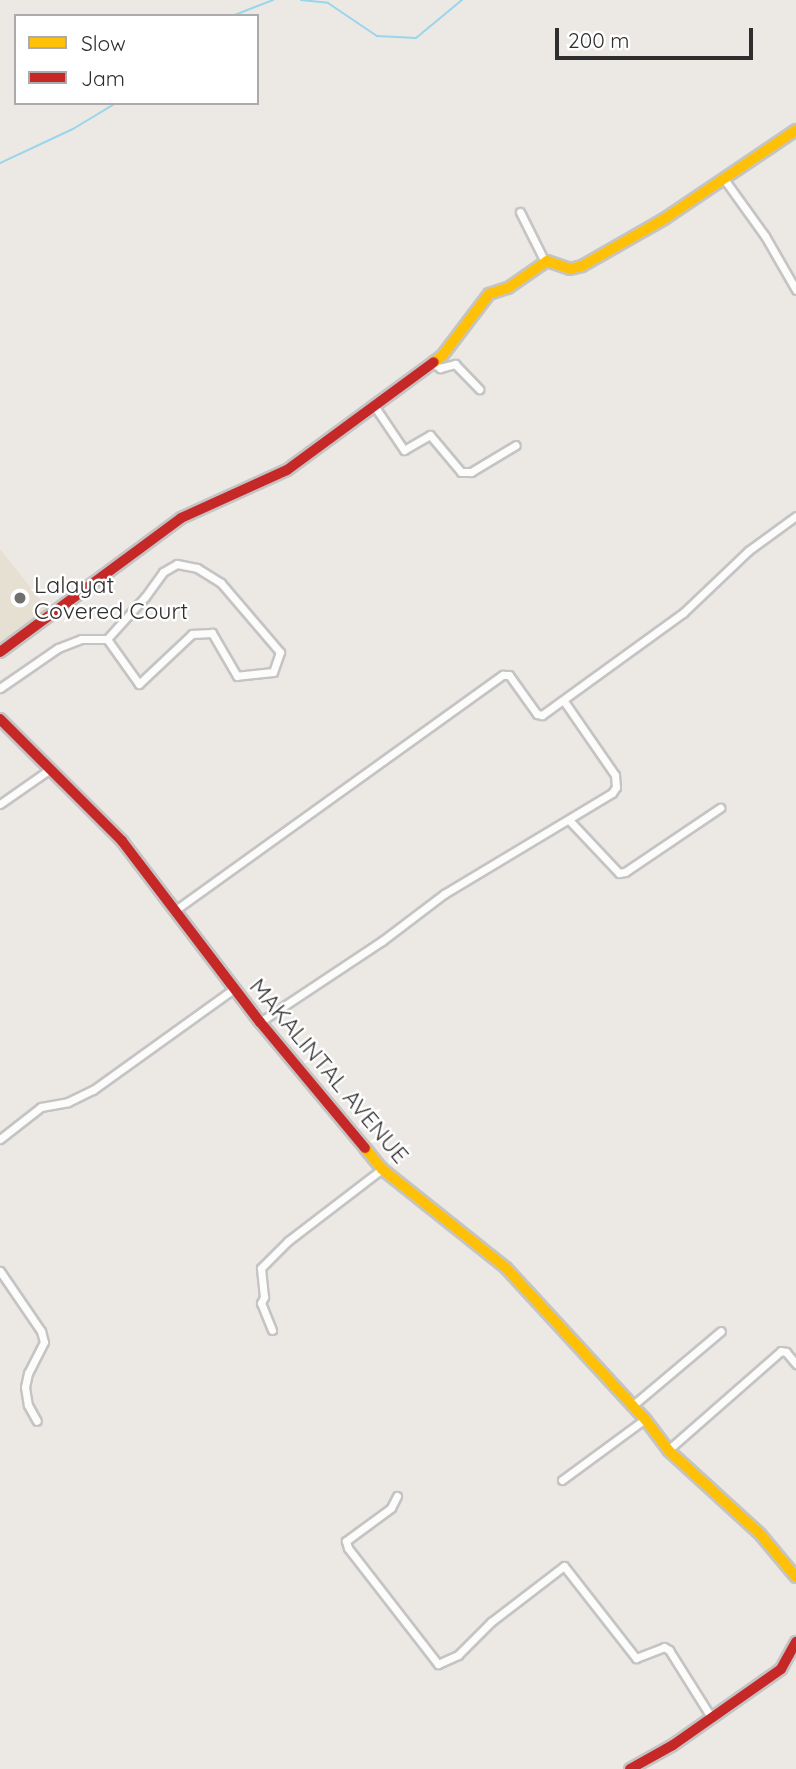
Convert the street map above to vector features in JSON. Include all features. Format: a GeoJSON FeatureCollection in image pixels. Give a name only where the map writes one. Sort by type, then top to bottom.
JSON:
{"type":"FeatureCollection","features":[{"type":"Feature","properties":{"kind":"street"},"geometry":{"type":"LineString","coordinates":[[520,212],[545,262],[570,269],[582,267],[624,244],[796,130]]}},
{"type":"Feature","properties":{"kind":"street"},"geometry":{"type":"LineString","coordinates":[[724,179],[771,245],[796,290]]}},
{"type":"Feature","properties":{"kind":"street"},"geometry":{"type":"LineString","coordinates":[[0,652],[181,518],[287,470],[433,363],[489,294],[508,288],[545,262]]}},
{"type":"Feature","properties":{"kind":"street"},"geometry":{"type":"LineString","coordinates":[[433,363],[440,368],[455,364],[479,389]]}},
{"type":"Feature","properties":{"kind":"street"},"geometry":{"type":"LineString","coordinates":[[375,407],[404,450],[430,435],[461,472],[471,472],[516,445]]}},
{"type":"Feature","properties":{"kind":"street"},"geometry":{"type":"LineString","coordinates":[[174,911],[503,675],[513,680],[537,714],[542,715],[682,612],[748,551],[796,516]]}},
{"type":"Feature","properties":{"kind":"street"},"geometry":{"type":"LineString","coordinates":[[177,564],[197,568],[221,583],[280,652],[273,672],[237,676],[212,633],[192,634],[139,684],[107,639],[163,572],[177,564]]}},
{"type":"Feature","properties":{"kind":"street"},"geometry":{"type":"LineString","coordinates":[[0,688],[58,648],[81,639],[107,639]]}},
{"type":"Feature","properties":{"kind":"street"},"geometry":{"type":"LineString","coordinates":[[260,1023],[382,941],[444,894],[612,793],[617,780],[564,701]]}},
{"type":"Feature","properties":{"kind":"street","name":"MAKALINTAL AVENUE"},"geometry":{"type":"LineString","coordinates":[[0,719],[122,841],[260,1023],[382,1169],[506,1268],[645,1419],[668,1450],[760,1535],[796,1577]]}},
{"type":"Feature","properties":{"kind":"street"},"geometry":{"type":"LineString","coordinates":[[0,804],[50,769]]}},
{"type":"Feature","properties":{"kind":"street"},"geometry":{"type":"LineString","coordinates":[[569,820],[619,873],[625,872],[720,808]]}},
{"type":"Feature","properties":{"kind":"street"},"geometry":{"type":"LineString","coordinates":[[0,1139],[41,1107],[68,1102],[103,1083],[235,988]]}},
{"type":"Feature","properties":{"kind":"street"},"geometry":{"type":"LineString","coordinates":[[272,1330],[261,1303],[264,1297],[261,1268],[288,1241],[382,1169]]}},
{"type":"Feature","properties":{"kind":"street"},"geometry":{"type":"LineString","coordinates":[[0,1271],[41,1331],[44,1342],[28,1373],[25,1387],[28,1405],[37,1421]]}},
{"type":"Feature","properties":{"kind":"street"},"geometry":{"type":"LineString","coordinates":[[632,1405],[720,1331]]}},
{"type":"Feature","properties":{"kind":"street"},"geometry":{"type":"LineString","coordinates":[[668,1450],[781,1351],[786,1352],[796,1364]]}},
{"type":"Feature","properties":{"kind":"street"},"geometry":{"type":"LineString","coordinates":[[562,1480],[645,1419]]}},
{"type":"Feature","properties":{"kind":"street"},"geometry":{"type":"LineString","coordinates":[[397,1496],[391,1507],[346,1541],[363,1568],[438,1664],[458,1655],[491,1622],[564,1566],[636,1658],[664,1647],[669,1650],[711,1717]]}},
{"type":"Feature","properties":{"kind":"street"},"geometry":{"type":"LineString","coordinates":[[630,1769],[673,1745],[780,1669],[796,1642]]}},
{"type":"Feature","properties":{"kind":"shaded area"},"geometry":{"type":"Polygon","coordinates":[[[0,549],[47,608],[0,645],[0,549]]]}},
{"type":"Feature","properties":{"kind":"waterway"},"geometry":{"type":"LineString","coordinates":[[237,14],[273,0]]}},
{"type":"Feature","properties":{"kind":"waterway"},"geometry":{"type":"LineString","coordinates":[[301,0],[328,3],[377,36],[416,38],[462,0]]}},
{"type":"Feature","properties":{"kind":"waterway"},"geometry":{"type":"LineString","coordinates":[[0,163],[73,129],[113,105]]}},
{"type":"Feature","properties":{"kind":"traffic: slow"},"geometry":{"type":"LineString","coordinates":[[434,362],[442,356],[489,294],[508,288],[547,261],[570,269],[582,266],[664,219],[796,130]]}},
{"type":"Feature","properties":{"kind":"traffic: slow"},"geometry":{"type":"LineString","coordinates":[[365,1148],[382,1169],[506,1268],[645,1419],[668,1450],[760,1534],[796,1577]]}},
{"type":"Feature","properties":{"kind":"traffic: jam"},"geometry":{"type":"LineString","coordinates":[[0,652],[181,518],[287,470],[434,362]]}},
{"type":"Feature","properties":{"kind":"traffic: jam"},"geometry":{"type":"LineString","coordinates":[[0,719],[122,841],[260,1022],[365,1148]]}},
{"type":"Feature","properties":{"kind":"traffic: jam"},"geometry":{"type":"LineString","coordinates":[[630,1769],[673,1745],[781,1669],[796,1642]]}},
{"type":"Feature","properties":{"kind":"place","name":"Lalayat Covered Court"},"geometry":{"type":"Point","coordinates":[20,598]}}]}
